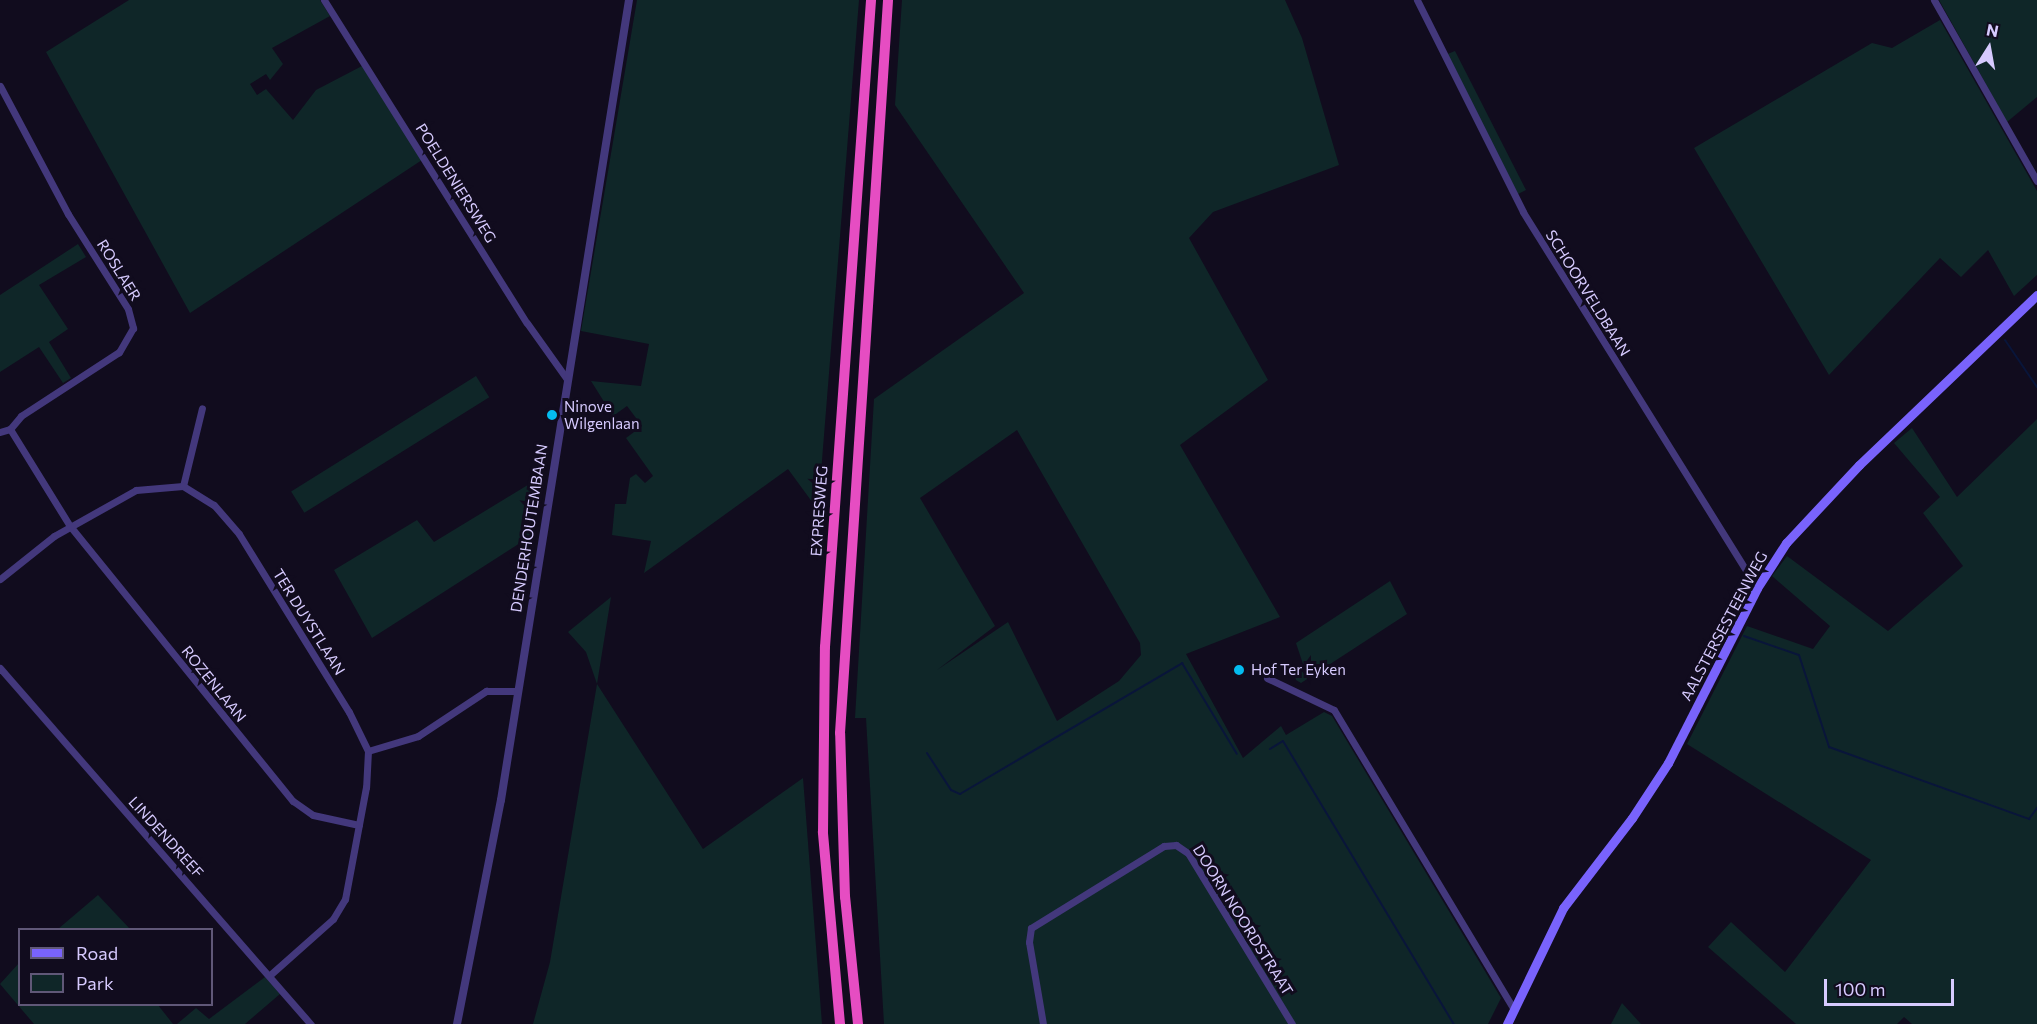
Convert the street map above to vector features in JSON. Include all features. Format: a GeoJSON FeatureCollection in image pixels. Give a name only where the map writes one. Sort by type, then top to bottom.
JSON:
{"type":"FeatureCollection","features":[{"type":"Feature","properties":{"kind":"highway","name":"EXPRESWEG"},"geometry":{"type":"LineString","coordinates":[[840,1024],[823,832],[825,647],[871,0]]}},
{"type":"Feature","properties":{"kind":"highway"},"geometry":{"type":"LineString","coordinates":[[858,1024],[845,897],[841,722],[888,0]]}},
{"type":"Feature","properties":{"kind":"main road","name":"AALSTERSESTEENWEG"},"geometry":{"type":"LineString","coordinates":[[1507,1024],[1577,884],[1632,818],[1668,763],[1757,588],[1786,543],[1813,511],[2037,295]]}},
{"type":"Feature","properties":{"kind":"street","name":"POELDENIERSWEG"},"geometry":{"type":"LineString","coordinates":[[324,0],[527,323],[567,379]]}},
{"type":"Feature","properties":{"kind":"street","name":"DENDERHOUTEMBAAN"},"geometry":{"type":"LineString","coordinates":[[457,1024],[501,800],[628,0]]}},
{"type":"Feature","properties":{"kind":"street","name":"SCHOORVELDBAAN"},"geometry":{"type":"LineString","coordinates":[[1417,0],[1523,212],[1757,588]]}},
{"type":"Feature","properties":{"kind":"street"},"geometry":{"type":"LineString","coordinates":[[1934,0],[2037,181]]}},
{"type":"Feature","properties":{"kind":"street","name":"ROSLAER"},"geometry":{"type":"LineString","coordinates":[[0,86],[68,214],[128,309],[133,327],[119,352],[21,417],[10,429],[0,432]]}},
{"type":"Feature","properties":{"kind":"street"},"geometry":{"type":"LineString","coordinates":[[0,579],[70,526],[136,490],[183,486],[202,408]]}},
{"type":"Feature","properties":{"kind":"street"},"geometry":{"type":"LineString","coordinates":[[10,429],[70,526]]}},
{"type":"Feature","properties":{"kind":"street","name":"TER DUYSTLAAN"},"geometry":{"type":"LineString","coordinates":[[183,486],[214,505],[239,534],[349,712],[368,752]]}},
{"type":"Feature","properties":{"kind":"street","name":"ROZENLAAN"},"geometry":{"type":"LineString","coordinates":[[70,526],[292,801],[313,814],[359,825]]}},
{"type":"Feature","properties":{"kind":"street","name":"LINDENDREEF"},"geometry":{"type":"LineString","coordinates":[[0,668],[271,974],[311,1024]]}},
{"type":"Feature","properties":{"kind":"street"},"geometry":{"type":"LineString","coordinates":[[1267,678],[1334,710],[1514,1010]]}},
{"type":"Feature","properties":{"kind":"street"},"geometry":{"type":"LineString","coordinates":[[271,974],[340,910],[349,887],[368,752],[418,736],[486,691],[517,692]]}},
{"type":"Feature","properties":{"kind":"street","name":"DOORN NOORDSTRAAT"},"geometry":{"type":"LineString","coordinates":[[1043,1024],[1029,942],[1031,928],[1164,846],[1176,845],[1188,853],[1292,1024]]}},
{"type":"Feature","properties":{"kind":"green space"},"geometry":{"type":"Polygon","coordinates":[[[129,0],[320,0],[330,16],[272,48],[283,64],[270,80],[266,74],[250,84],[257,95],[266,89],[293,120],[316,90],[362,66],[422,160],[190,313],[46,52],[129,0]]]}},
{"type":"Feature","properties":{"kind":"green space"},"geometry":{"type":"Polygon","coordinates":[[[637,0],[859,0],[818,510],[788,469],[644,573],[651,541],[612,535],[615,504],[626,504],[630,478],[636,474],[645,483],[653,476],[626,438],[642,426],[627,406],[613,416],[591,381],[641,386],[649,344],[581,331],[637,0]]]}},
{"type":"Feature","properties":{"kind":"green space"},"geometry":{"type":"Polygon","coordinates":[[[902,0],[1285,0],[1302,38],[1339,165],[1213,212],[1189,238],[1268,380],[1180,445],[1280,617],[1186,654],[1243,758],[1281,726],[1286,735],[1324,712],[1332,716],[1501,998],[1488,1024],[884,1024],[866,718],[855,718],[874,399],[1024,293],[895,105],[902,0]],[[1017,430],[920,498],[995,626],[937,670],[1008,622],[1057,721],[1119,681],[1141,655],[1140,643],[1017,430]]]}},
{"type":"Feature","properties":{"kind":"green space"},"geometry":{"type":"Polygon","coordinates":[[[1939,0],[2037,0],[2037,97],[2007,122],[1939,0]]]}},
{"type":"Feature","properties":{"kind":"green space"},"geometry":{"type":"Polygon","coordinates":[[[1940,20],[2037,191],[2037,275],[2014,296],[1988,250],[1961,277],[1940,258],[1829,375],[1694,148],[1872,43],[1892,48],[1940,20]]]}},
{"type":"Feature","properties":{"kind":"green space"},"geometry":{"type":"Polygon","coordinates":[[[1455,51],[1526,190],[1518,194],[1445,55],[1455,51]]]}},
{"type":"Feature","properties":{"kind":"green space"},"geometry":{"type":"Polygon","coordinates":[[[78,244],[86,257],[39,285],[68,329],[49,342],[71,378],[63,383],[39,347],[0,372],[0,295],[78,244]]]}},
{"type":"Feature","properties":{"kind":"green space"},"geometry":{"type":"Polygon","coordinates":[[[476,376],[489,397],[304,513],[291,492],[476,376]]]}},
{"type":"Feature","properties":{"kind":"green space"},"geometry":{"type":"Polygon","coordinates":[[[2037,419],[2037,1024],[1912,1024],[1904,1017],[1897,1024],[1796,1024],[1708,947],[1731,922],[1785,972],[1871,860],[1687,744],[1747,626],[1813,649],[1830,626],[1772,576],[1787,556],[1888,631],[1963,566],[1923,513],[1940,497],[1894,443],[1912,428],[1957,497],[2037,419]]]}},
{"type":"Feature","properties":{"kind":"green space"},"geometry":{"type":"Polygon","coordinates":[[[536,480],[539,487],[531,536],[372,638],[334,570],[417,520],[434,542],[536,480]]]}},
{"type":"Feature","properties":{"kind":"green space"},"geometry":{"type":"Polygon","coordinates":[[[1390,581],[1407,614],[1301,683],[1296,680],[1294,672],[1304,667],[1296,643],[1390,581]]]}},
{"type":"Feature","properties":{"kind":"green space"},"geometry":{"type":"Polygon","coordinates":[[[611,597],[597,684],[586,652],[568,632],[611,597]]]}},
{"type":"Feature","properties":{"kind":"green space"},"geometry":{"type":"Polygon","coordinates":[[[597,684],[703,849],[803,778],[822,1024],[533,1024],[550,962],[597,684]]]}},
{"type":"Feature","properties":{"kind":"green space"},"geometry":{"type":"Polygon","coordinates":[[[98,895],[129,928],[59,928],[98,895]]]}},
{"type":"Feature","properties":{"kind":"green space"},"geometry":{"type":"Polygon","coordinates":[[[18,964],[18,1005],[0,984],[18,964]]]}},
{"type":"Feature","properties":{"kind":"green space"},"geometry":{"type":"Polygon","coordinates":[[[265,977],[280,994],[245,1024],[177,1024],[196,1008],[209,1019],[265,977]]]}},
{"type":"Feature","properties":{"kind":"green space"},"geometry":{"type":"Polygon","coordinates":[[[1622,1003],[1641,1024],[1611,1024],[1622,1003]]]}},
{"type":"Feature","properties":{"kind":"green space"},"geometry":{"type":"Polygon","coordinates":[[[19,1006],[159,1006],[173,1024],[34,1024],[19,1006]]]}},
{"type":"Feature","properties":{"kind":"waterway"},"geometry":{"type":"LineString","coordinates":[[2005,340],[2037,387]]}},
{"type":"Feature","properties":{"kind":"waterway"},"geometry":{"type":"LineString","coordinates":[[1744,636],[1799,655],[1829,747],[2029,819],[2037,808]]}},
{"type":"Feature","properties":{"kind":"waterway"},"geometry":{"type":"LineString","coordinates":[[927,753],[951,790],[960,794],[1182,663],[1237,754]]}},
{"type":"Feature","properties":{"kind":"waterway"},"geometry":{"type":"LineString","coordinates":[[1270,749],[1283,741],[1454,1024]]}},
{"type":"Feature","properties":{"kind":"place","name":"Ninove Wilgenlaan"},"geometry":{"type":"Point","coordinates":[552,415]}},
{"type":"Feature","properties":{"kind":"place","name":"Hof Ter Eyken"},"geometry":{"type":"Point","coordinates":[1239,670]}}]}
